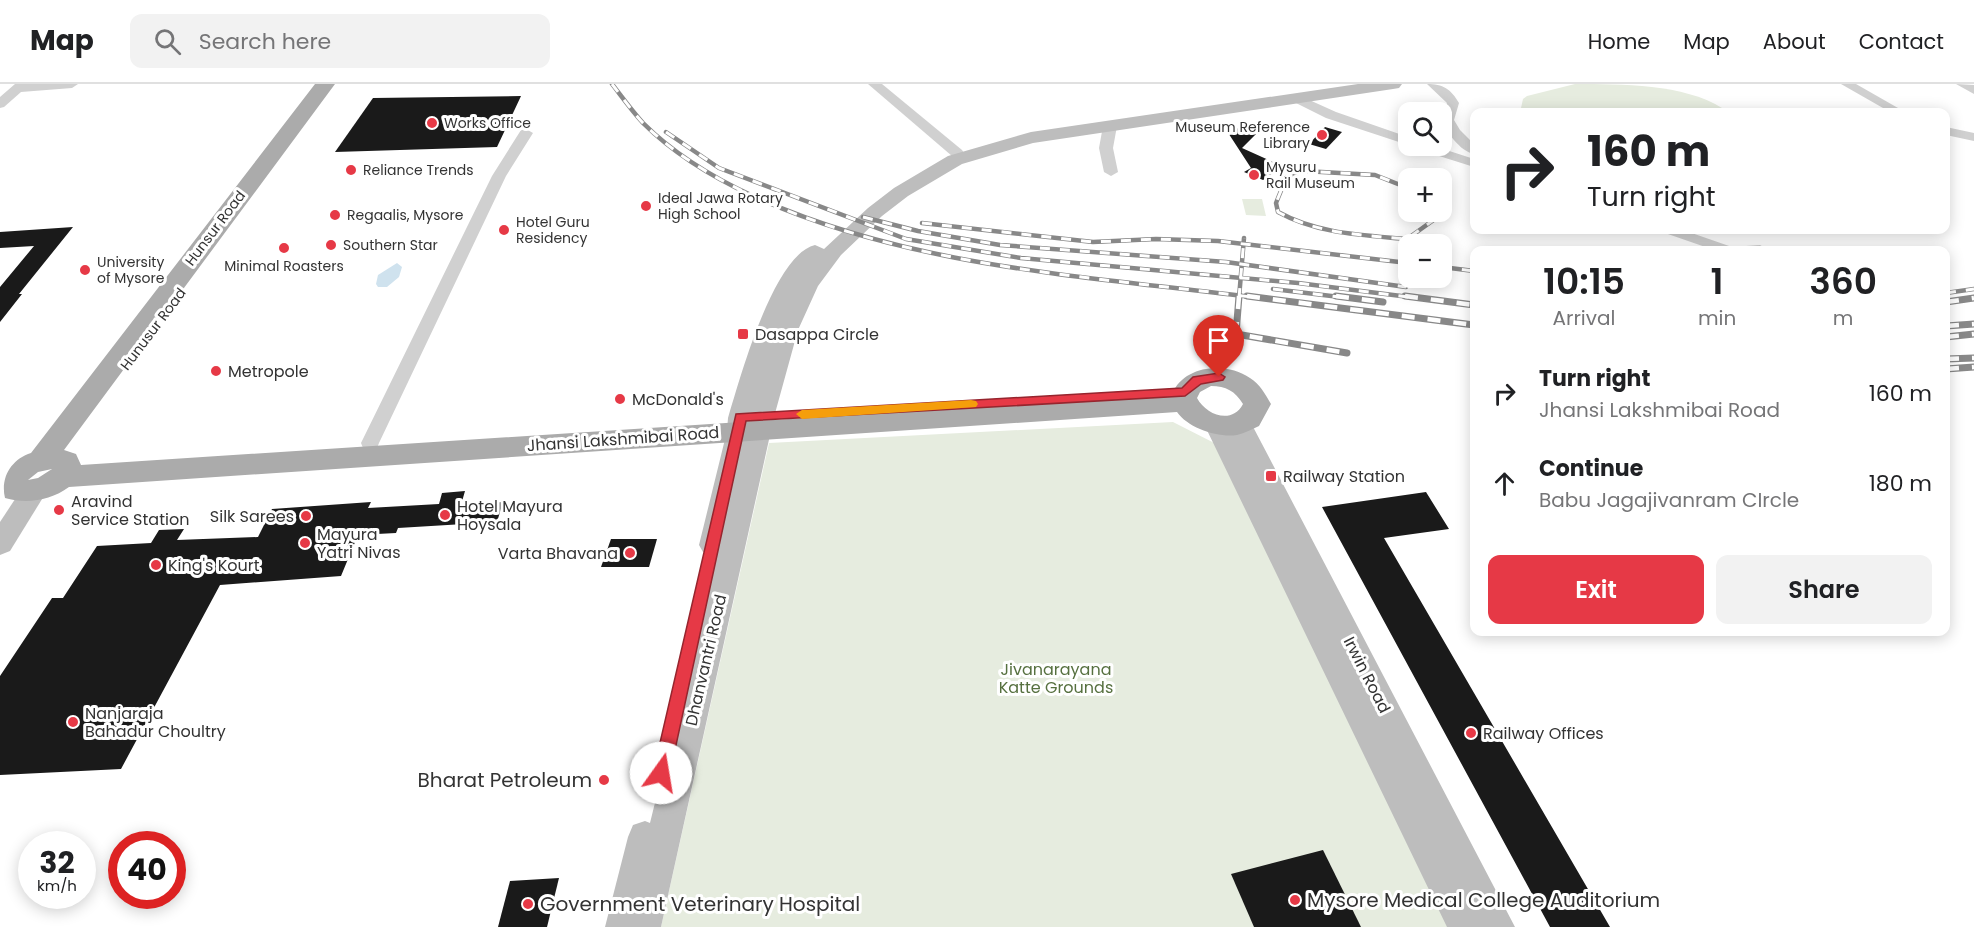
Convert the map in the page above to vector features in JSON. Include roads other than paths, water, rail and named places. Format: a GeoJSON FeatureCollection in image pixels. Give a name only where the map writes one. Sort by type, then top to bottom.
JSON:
{"type":"FeatureCollection","features":[{"type":"Feature","properties":{"kind":"main road","name":"Hunsur Road"},"geometry":{"type":"LineString","coordinates":[[31,474],[325,84]]}},
{"type":"Feature","properties":{"kind":"main road","name":"Hunusur Road"},"geometry":{"type":"LineString","coordinates":[[31,474],[335,84]]}},
{"type":"Feature","properties":{"kind":"main road"},"geometry":{"type":"LineString","coordinates":[[751,424],[767,329],[789,281],[821,244],[864,207],[948,156],[1027,133],[1309,98],[1363,84]]}},
{"type":"Feature","properties":{"kind":"main road"},"geometry":{"type":"LineString","coordinates":[[751,424],[787,330],[808,285],[834,251],[875,212],[902,192],[955,160],[1031,138],[1393,84]]}},
{"type":"Feature","properties":{"kind":"main road"},"geometry":{"type":"LineString","coordinates":[[1219,377],[1241,383],[1250,390],[1257,404],[1252,416],[1227,424],[1196,416],[1185,397],[1197,380],[1219,377]]}},
{"type":"Feature","properties":{"kind":"main road","name":"Jhansi Lakshmibai Road"},"geometry":{"type":"LineString","coordinates":[[31,474],[751,424],[1185,397]]}},
{"type":"Feature","properties":{"kind":"main road","name":"Jhansi Lakshmibai Road"},"geometry":{"type":"LineString","coordinates":[[31,474],[370,442],[751,424]]}},
{"type":"Feature","properties":{"kind":"main road","name":"Dhanvantri Road"},"geometry":{"type":"LineString","coordinates":[[643,927],[670,773],[751,424]]}},
{"type":"Feature","properties":{"kind":"main road","name":"Irwin Road"},"geometry":{"type":"LineString","coordinates":[[1227,424],[1466,927]]}},
{"type":"Feature","properties":{"kind":"main road","name":"Irwin Road"},"geometry":{"type":"LineString","coordinates":[[1227,424],[1497,927]]}},
{"type":"Feature","properties":{"kind":"main road"},"geometry":{"type":"LineString","coordinates":[[0,515],[31,474]]}},
{"type":"Feature","properties":{"kind":"main road"},"geometry":{"type":"LineString","coordinates":[[0,544],[31,474]]}},
{"type":"Feature","properties":{"kind":"main road","name":"Dhanvantri Road"},"geometry":{"type":"LineString","coordinates":[[623,927],[670,773]]}},
{"type":"Feature","properties":{"kind":"street"},"geometry":{"type":"LineString","coordinates":[[0,104],[21,86],[72,84]]}},
{"type":"Feature","properties":{"kind":"street"},"geometry":{"type":"LineString","coordinates":[[874,84],[957,153]]}},
{"type":"Feature","properties":{"kind":"street"},"geometry":{"type":"LineString","coordinates":[[1433,84],[1449,96],[1453,103],[1448,120],[1450,126],[1459,138],[1470,147]]}},
{"type":"Feature","properties":{"kind":"street"},"geometry":{"type":"LineString","coordinates":[[1847,84],[1892,108]]}},
{"type":"Feature","properties":{"kind":"street"},"geometry":{"type":"LineString","coordinates":[[1962,84],[1974,90]]}},
{"type":"Feature","properties":{"kind":"street"},"geometry":{"type":"LineString","coordinates":[[1309,98],[1331,116],[1398,138]]}},
{"type":"Feature","properties":{"kind":"street"},"geometry":{"type":"LineString","coordinates":[[1110,126],[1106,148],[1111,172]]}},
{"type":"Feature","properties":{"kind":"street"},"geometry":{"type":"LineString","coordinates":[[1950,132],[1974,137]]}},
{"type":"Feature","properties":{"kind":"street"},"geometry":{"type":"LineString","coordinates":[[370,442],[499,176],[526,133]]}},
{"type":"Feature","properties":{"kind":"street"},"geometry":{"type":"LineString","coordinates":[[1452,156],[1470,162]]}},
{"type":"Feature","properties":{"kind":"street"},"geometry":{"type":"LineString","coordinates":[[1681,234],[1715,246]]}},
{"type":"Feature","properties":{"kind":"water"},"geometry":{"type":"Polygon","coordinates":[[[397,263],[402,267],[399,277],[387,287],[378,287],[376,284],[378,275],[397,263]]]}},
{"type":"Feature","properties":{"kind":"railway"},"geometry":{"type":"LineString","coordinates":[[612,84],[643,123],[695,164],[753,196],[813,220],[874,239],[1001,266],[1239,296]]}},
{"type":"Feature","properties":{"kind":"railway"},"geometry":{"type":"LineString","coordinates":[[666,132],[719,168],[906,239],[1021,258],[1241,278]]}},
{"type":"Feature","properties":{"kind":"railway"},"geometry":{"type":"LineString","coordinates":[[1398,184],[1375,175],[1304,171],[1287,176],[1276,203],[1278,212],[1309,225],[1373,236],[1407,239],[1431,222]]}},
{"type":"Feature","properties":{"kind":"railway"},"geometry":{"type":"LineString","coordinates":[[863,217],[918,231],[1000,245],[1242,264]]}},
{"type":"Feature","properties":{"kind":"railway"},"geometry":{"type":"LineString","coordinates":[[922,223],[1093,242],[1156,239],[1244,244]]}},
{"type":"Feature","properties":{"kind":"railway"},"geometry":{"type":"LineString","coordinates":[[1244,238],[1244,244]]}},
{"type":"Feature","properties":{"kind":"railway"},"geometry":{"type":"LineString","coordinates":[[1242,264],[1244,244]]}},
{"type":"Feature","properties":{"kind":"railway"},"geometry":{"type":"LineString","coordinates":[[1244,244],[1398,262]]}},
{"type":"Feature","properties":{"kind":"railway"},"geometry":{"type":"LineString","coordinates":[[1241,278],[1242,264]]}},
{"type":"Feature","properties":{"kind":"railway"},"geometry":{"type":"LineString","coordinates":[[1242,264],[1398,286]]}},
{"type":"Feature","properties":{"kind":"railway"},"geometry":{"type":"LineString","coordinates":[[1452,268],[1470,270]]}},
{"type":"Feature","properties":{"kind":"railway"},"geometry":{"type":"LineString","coordinates":[[1239,296],[1241,278]]}},
{"type":"Feature","properties":{"kind":"railway"},"geometry":{"type":"LineString","coordinates":[[1241,278],[1417,298]]}},
{"type":"Feature","properties":{"kind":"railway"},"geometry":{"type":"LineString","coordinates":[[1273,289],[1348,298]]}},
{"type":"Feature","properties":{"kind":"railway"},"geometry":{"type":"LineString","coordinates":[[1950,292],[1974,289]]}},
{"type":"Feature","properties":{"kind":"railway"},"geometry":{"type":"LineString","coordinates":[[1239,296],[1236,334],[1347,353]]}},
{"type":"Feature","properties":{"kind":"railway"},"geometry":{"type":"LineString","coordinates":[[1239,296],[1259,298]]}},
{"type":"Feature","properties":{"kind":"railway"},"geometry":{"type":"LineString","coordinates":[[1247,296],[1470,324]]}},
{"type":"Feature","properties":{"kind":"railway"},"geometry":{"type":"LineString","coordinates":[[1336,296],[1383,302]]}},
{"type":"Feature","properties":{"kind":"railway"},"geometry":{"type":"LineString","coordinates":[[1405,296],[1470,304]]}},
{"type":"Feature","properties":{"kind":"railway"},"geometry":{"type":"LineString","coordinates":[[1950,301],[1974,298]]}},
{"type":"Feature","properties":{"kind":"railway"},"geometry":{"type":"LineString","coordinates":[[1950,326],[1974,324]]}},
{"type":"Feature","properties":{"kind":"railway"},"geometry":{"type":"LineString","coordinates":[[1950,337],[1974,334]]}},
{"type":"Feature","properties":{"kind":"railway"},"geometry":{"type":"LineString","coordinates":[[1950,359],[1974,358]]}},
{"type":"Feature","properties":{"kind":"railway"},"geometry":{"type":"LineString","coordinates":[[1950,369],[1974,367]]}},
{"type":"Feature","properties":{"kind":"place","name":"Works Office"},"geometry":{"type":"Point","coordinates":[432,123]}},
{"type":"Feature","properties":{"kind":"place","name":"Museum Reference Library"},"geometry":{"type":"Point","coordinates":[1322,135]}},
{"type":"Feature","properties":{"kind":"place","name":"Reliance Trends"},"geometry":{"type":"Point","coordinates":[351,170]}},
{"type":"Feature","properties":{"kind":"place","name":"Mysuru Rail Museum"},"geometry":{"type":"Point","coordinates":[1254,175]}},
{"type":"Feature","properties":{"kind":"place","name":"Ideal Jawa Rotary High School"},"geometry":{"type":"Point","coordinates":[646,206]}},
{"type":"Feature","properties":{"kind":"place","name":"Regaalis, Mysore"},"geometry":{"type":"Point","coordinates":[335,215]}},
{"type":"Feature","properties":{"kind":"place","name":"Hotel Guru Residency"},"geometry":{"type":"Point","coordinates":[504,230]}},
{"type":"Feature","properties":{"kind":"place","name":"Southern Star"},"geometry":{"type":"Point","coordinates":[331,245]}},
{"type":"Feature","properties":{"kind":"place","name":"Minimal Roasters"},"geometry":{"type":"Point","coordinates":[284,248]}},
{"type":"Feature","properties":{"kind":"place","name":"University of Mysore"},"geometry":{"type":"Point","coordinates":[85,270]}},
{"type":"Feature","properties":{"kind":"place","name":"Dasappa Circle"},"geometry":{"type":"Point","coordinates":[743,334]}},
{"type":"Feature","properties":{"kind":"place","name":"Metropole"},"geometry":{"type":"Point","coordinates":[216,371]}},
{"type":"Feature","properties":{"kind":"place","name":"McDonald's"},"geometry":{"type":"Point","coordinates":[620,399]}},
{"type":"Feature","properties":{"kind":"place","name":"Railway Station"},"geometry":{"type":"Point","coordinates":[1271,476]}},
{"type":"Feature","properties":{"kind":"place","name":"Aravind Service Station"},"geometry":{"type":"Point","coordinates":[59,510]}},
{"type":"Feature","properties":{"kind":"place","name":"Hotel Mayura Hoysala"},"geometry":{"type":"Point","coordinates":[445,515]}},
{"type":"Feature","properties":{"kind":"place","name":"Silk Sarees"},"geometry":{"type":"Point","coordinates":[306,516]}},
{"type":"Feature","properties":{"kind":"place","name":"Mayura Yatri Nivas"},"geometry":{"type":"Point","coordinates":[305,543]}},
{"type":"Feature","properties":{"kind":"place","name":"Varta Bhavana"},"geometry":{"type":"Point","coordinates":[630,553]}},
{"type":"Feature","properties":{"kind":"place","name":"King's Kourt"},"geometry":{"type":"Point","coordinates":[156,565]}},
{"type":"Feature","properties":{"kind":"place","name":"Nanjaraja Bahadur Choultry"},"geometry":{"type":"Point","coordinates":[73,722]}},
{"type":"Feature","properties":{"kind":"place","name":"Railway Offices"},"geometry":{"type":"Point","coordinates":[1471,733]}},
{"type":"Feature","properties":{"kind":"place","name":"Bharat Petroleum"},"geometry":{"type":"Point","coordinates":[604,780]}},
{"type":"Feature","properties":{"kind":"place","name":"Mysore Medical College Auditorium"},"geometry":{"type":"Point","coordinates":[1295,900]}},
{"type":"Feature","properties":{"kind":"place","name":"Government Veterinary Hospital"},"geometry":{"type":"Point","coordinates":[528,904]}},
{"type":"Feature","properties":{"kind":"park label","name":"Jivanarayana Katte Grounds"},"geometry":{"type":"Point","coordinates":[1056,678]}}]}
